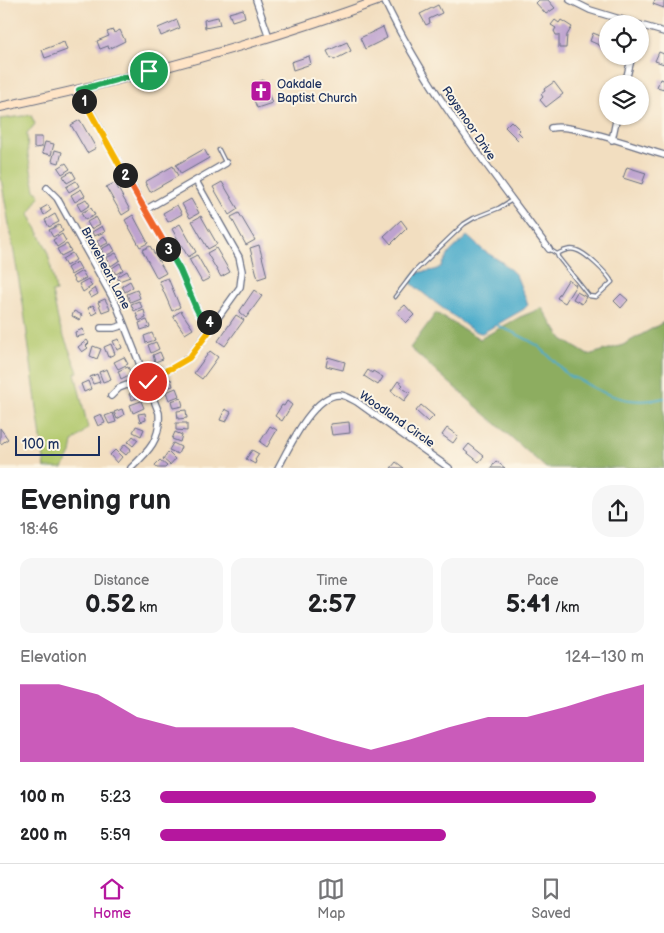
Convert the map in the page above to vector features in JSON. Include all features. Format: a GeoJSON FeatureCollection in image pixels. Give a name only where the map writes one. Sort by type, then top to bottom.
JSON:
{"type":"FeatureCollection","features":[{"type":"Feature","properties":{"kind":"street"},"geometry":{"type":"LineString","coordinates":[[256,0],[268,37]]}},
{"type":"Feature","properties":{"kind":"street"},"geometry":{"type":"LineString","coordinates":[[0,107],[79,90],[268,37],[380,0]]}},
{"type":"Feature","properties":{"kind":"street","name":"Raysmoor Drive"},"geometry":{"type":"LineString","coordinates":[[384,0],[410,48],[460,129],[549,249]]}},
{"type":"Feature","properties":{"kind":"street"},"geometry":{"type":"LineString","coordinates":[[570,0],[605,15]]}},
{"type":"Feature","properties":{"kind":"street"},"geometry":{"type":"LineString","coordinates":[[649,28],[664,32]]}},
{"type":"Feature","properties":{"kind":"street"},"geometry":{"type":"LineString","coordinates":[[79,90],[180,270],[199,314],[214,325]]}},
{"type":"Feature","properties":{"kind":"street"},"geometry":{"type":"LineString","coordinates":[[612,140],[616,125]]}},
{"type":"Feature","properties":{"kind":"street"},"geometry":{"type":"LineString","coordinates":[[551,128],[566,128],[664,155]]}},
{"type":"Feature","properties":{"kind":"street"},"geometry":{"type":"LineString","coordinates":[[145,210],[226,164]]}},
{"type":"Feature","properties":{"kind":"street"},"geometry":{"type":"LineString","coordinates":[[111,396],[119,388],[172,368],[189,358],[240,287],[242,271],[239,257],[196,181]]}},
{"type":"Feature","properties":{"kind":"street","name":"Braveheart Lane"},"geometry":{"type":"LineString","coordinates":[[47,188],[57,198],[112,297],[159,413],[160,429],[151,447],[131,468]]}},
{"type":"Feature","properties":{"kind":"street"},"geometry":{"type":"LineString","coordinates":[[101,328],[114,328],[124,325]]}},
{"type":"Feature","properties":{"kind":"street","name":"Woodland Circle"},"geometry":{"type":"LineString","coordinates":[[278,468],[315,407],[328,398],[339,395],[357,402],[449,468]]}},
{"type":"Feature","properties":{"kind":"lane"},"geometry":{"type":"LineString","coordinates":[[219,150],[226,164]]}},
{"type":"Feature","properties":{"kind":"lane"},"geometry":{"type":"LineString","coordinates":[[395,297],[415,271],[464,224],[512,200]]}},
{"type":"Feature","properties":{"kind":"lane"},"geometry":{"type":"LineString","coordinates":[[549,249],[557,254],[589,296],[596,297],[612,282],[600,266],[580,252],[566,250],[557,254]]}},
{"type":"Feature","properties":{"kind":"green space"},"geometry":{"type":"Polygon","coordinates":[[[31,115],[35,124],[27,134],[28,155],[35,190],[40,196],[29,214],[47,249],[56,291],[52,292],[59,324],[78,372],[75,373],[88,428],[73,442],[71,453],[63,468],[45,468],[23,304],[0,173],[0,119],[31,115]]]}},
{"type":"Feature","properties":{"kind":"green space"},"geometry":{"type":"Polygon","coordinates":[[[542,308],[562,339],[588,355],[623,345],[664,322],[664,468],[546,468],[410,348],[436,313],[480,339],[520,317],[542,308]]]}},
{"type":"Feature","properties":{"kind":"water"},"geometry":{"type":"Polygon","coordinates":[[[467,236],[516,275],[528,305],[482,333],[470,328],[442,307],[411,283],[410,279],[415,273],[435,270],[441,267],[450,252],[467,236]]]}},
{"type":"Feature","properties":{"kind":"building"},"geometry":{"type":"Polygon","coordinates":[[[539,0],[548,0],[555,8],[546,14],[536,3],[539,0]]]}},
{"type":"Feature","properties":{"kind":"building"},"geometry":{"type":"Polygon","coordinates":[[[655,0],[664,0],[664,8],[653,4],[655,0]]]}},
{"type":"Feature","properties":{"kind":"building"},"geometry":{"type":"Polygon","coordinates":[[[438,5],[442,13],[429,19],[430,23],[426,25],[420,14],[438,5]]]}},
{"type":"Feature","properties":{"kind":"building"},"geometry":{"type":"Polygon","coordinates":[[[243,9],[245,17],[232,21],[229,13],[243,9]]]}},
{"type":"Feature","properties":{"kind":"building"},"geometry":{"type":"Polygon","coordinates":[[[218,17],[220,25],[205,28],[204,20],[218,17]]]}},
{"type":"Feature","properties":{"kind":"building"},"geometry":{"type":"Polygon","coordinates":[[[177,20],[180,28],[161,36],[158,28],[177,20]]]}},
{"type":"Feature","properties":{"kind":"building"},"geometry":{"type":"Polygon","coordinates":[[[555,20],[559,23],[561,20],[572,27],[567,35],[566,48],[559,48],[559,35],[556,35],[554,31],[556,28],[551,25],[555,20]]]}},
{"type":"Feature","properties":{"kind":"building"},"geometry":{"type":"Polygon","coordinates":[[[383,27],[387,38],[365,49],[360,38],[383,27]]]}},
{"type":"Feature","properties":{"kind":"building"},"geometry":{"type":"Polygon","coordinates":[[[113,30],[114,33],[120,30],[125,41],[109,49],[108,46],[100,49],[97,41],[109,36],[107,32],[113,30]]]}},
{"type":"Feature","properties":{"kind":"building"},"geometry":{"type":"Polygon","coordinates":[[[593,33],[599,35],[599,45],[590,41],[593,33]]]}},
{"type":"Feature","properties":{"kind":"building"},"geometry":{"type":"Polygon","coordinates":[[[64,42],[67,50],[45,58],[42,50],[64,42]]]}},
{"type":"Feature","properties":{"kind":"building"},"geometry":{"type":"Polygon","coordinates":[[[347,42],[351,51],[334,60],[333,58],[331,59],[327,51],[347,42]]]}},
{"type":"Feature","properties":{"kind":"building"},"geometry":{"type":"Polygon","coordinates":[[[659,52],[664,54],[664,64],[655,61],[659,52]]]}},
{"type":"Feature","properties":{"kind":"building"},"geometry":{"type":"Polygon","coordinates":[[[309,56],[311,64],[293,70],[291,62],[309,56]]]}},
{"type":"Feature","properties":{"kind":"building"},"geometry":{"type":"Polygon","coordinates":[[[660,79],[664,80],[664,89],[657,87],[660,79]]]}},
{"type":"Feature","properties":{"kind":"building","name":"Oakdale Baptist Church"},"geometry":{"type":"Polygon","coordinates":[[[263,80],[272,103],[257,108],[254,100],[258,99],[252,84],[263,80]]]}},
{"type":"Feature","properties":{"kind":"building"},"geometry":{"type":"Polygon","coordinates":[[[554,82],[563,94],[546,107],[540,100],[543,97],[541,94],[545,91],[544,89],[554,82]]]}},
{"type":"Feature","properties":{"kind":"building"},"geometry":{"type":"Polygon","coordinates":[[[80,120],[96,148],[87,153],[71,125],[80,120]]]}},
{"type":"Feature","properties":{"kind":"building"},"geometry":{"type":"Polygon","coordinates":[[[511,121],[520,130],[518,132],[522,136],[518,140],[505,127],[511,121]]]}},
{"type":"Feature","properties":{"kind":"building"},"geometry":{"type":"Polygon","coordinates":[[[34,137],[42,137],[42,147],[34,148],[34,137]]]}},
{"type":"Feature","properties":{"kind":"building"},"geometry":{"type":"Polygon","coordinates":[[[45,142],[54,144],[51,155],[42,153],[45,142]]]}},
{"type":"Feature","properties":{"kind":"building"},"geometry":{"type":"Polygon","coordinates":[[[204,149],[209,158],[181,174],[176,165],[204,149]]]}},
{"type":"Feature","properties":{"kind":"building"},"geometry":{"type":"Polygon","coordinates":[[[55,150],[62,152],[59,163],[52,161],[55,150]]]}},
{"type":"Feature","properties":{"kind":"building"},"geometry":{"type":"Polygon","coordinates":[[[66,163],[70,169],[62,174],[58,168],[66,163]]]}},
{"type":"Feature","properties":{"kind":"building"},"geometry":{"type":"Polygon","coordinates":[[[173,166],[178,176],[150,192],[145,182],[173,166]]]}},
{"type":"Feature","properties":{"kind":"building"},"geometry":{"type":"Polygon","coordinates":[[[627,167],[646,173],[642,184],[623,178],[627,167]]]}},
{"type":"Feature","properties":{"kind":"building"},"geometry":{"type":"Polygon","coordinates":[[[72,171],[76,178],[67,183],[63,176],[72,171]]]}},
{"type":"Feature","properties":{"kind":"building"},"geometry":{"type":"Polygon","coordinates":[[[76,181],[79,186],[69,192],[66,187],[76,181]]]}},
{"type":"Feature","properties":{"kind":"building"},"geometry":{"type":"Polygon","coordinates":[[[222,182],[238,209],[229,215],[213,187],[222,182]]]}},
{"type":"Feature","properties":{"kind":"building"},"geometry":{"type":"Polygon","coordinates":[[[115,183],[130,210],[122,215],[106,187],[115,183]]]}},
{"type":"Feature","properties":{"kind":"building"},"geometry":{"type":"Polygon","coordinates":[[[81,189],[85,196],[75,202],[71,195],[81,189]]]}},
{"type":"Feature","properties":{"kind":"building"},"geometry":{"type":"Polygon","coordinates":[[[86,199],[90,205],[81,211],[77,204],[86,199]]]}},
{"type":"Feature","properties":{"kind":"building"},"geometry":{"type":"Polygon","coordinates":[[[191,199],[199,213],[190,218],[182,204],[191,199]]]}},
{"type":"Feature","properties":{"kind":"building"},"geometry":{"type":"Polygon","coordinates":[[[48,205],[51,210],[44,215],[41,209],[48,205]]]}},
{"type":"Feature","properties":{"kind":"building"},"geometry":{"type":"Polygon","coordinates":[[[177,205],[182,214],[168,222],[163,213],[177,205]]]}},
{"type":"Feature","properties":{"kind":"building"},"geometry":{"type":"Polygon","coordinates":[[[91,208],[95,215],[85,220],[81,213],[91,208]]]}},
{"type":"Feature","properties":{"kind":"building"},"geometry":{"type":"Polygon","coordinates":[[[239,213],[255,240],[246,245],[231,217],[239,213]]]}},
{"type":"Feature","properties":{"kind":"building"},"geometry":{"type":"Polygon","coordinates":[[[55,214],[59,222],[49,227],[45,220],[55,214]]]}},
{"type":"Feature","properties":{"kind":"building"},"geometry":{"type":"Polygon","coordinates":[[[133,215],[148,243],[140,247],[125,220],[133,215]]]}},
{"type":"Feature","properties":{"kind":"building"},"geometry":{"type":"Polygon","coordinates":[[[201,216],[217,244],[208,249],[192,221],[201,216]]]}},
{"type":"Feature","properties":{"kind":"building"},"geometry":{"type":"Polygon","coordinates":[[[96,217],[100,224],[91,229],[87,222],[96,217]]]}},
{"type":"Feature","properties":{"kind":"building"},"geometry":{"type":"Polygon","coordinates":[[[401,220],[407,228],[391,244],[384,236],[401,220]]]}},
{"type":"Feature","properties":{"kind":"building"},"geometry":{"type":"Polygon","coordinates":[[[180,224],[196,252],[188,257],[172,229],[180,224]]]}},
{"type":"Feature","properties":{"kind":"building"},"geometry":{"type":"Polygon","coordinates":[[[59,225],[63,231],[53,237],[49,230],[59,225]]]}},
{"type":"Feature","properties":{"kind":"building"},"geometry":{"type":"Polygon","coordinates":[[[102,226],[105,232],[94,236],[92,232],[102,226]]]}},
{"type":"Feature","properties":{"kind":"building"},"geometry":{"type":"Polygon","coordinates":[[[62,234],[66,241],[57,247],[53,240],[62,234]]]}},
{"type":"Feature","properties":{"kind":"building"},"geometry":{"type":"Polygon","coordinates":[[[104,236],[108,243],[100,247],[97,241],[104,236]]]}},
{"type":"Feature","properties":{"kind":"building"},"geometry":{"type":"Polygon","coordinates":[[[67,244],[71,251],[61,256],[57,249],[67,244]]]}},
{"type":"Feature","properties":{"kind":"building"},"geometry":{"type":"Polygon","coordinates":[[[111,244],[115,251],[105,256],[101,249],[111,244]]]}},
{"type":"Feature","properties":{"kind":"building"},"geometry":{"type":"Polygon","coordinates":[[[259,245],[267,276],[258,279],[250,248],[259,245]]]}},
{"type":"Feature","properties":{"kind":"building"},"geometry":{"type":"Polygon","coordinates":[[[150,246],[166,273],[157,278],[142,250],[150,246]]]}},
{"type":"Feature","properties":{"kind":"building"},"geometry":{"type":"Polygon","coordinates":[[[216,248],[230,272],[221,277],[207,253],[216,248]]]}},
{"type":"Feature","properties":{"kind":"building"},"geometry":{"type":"Polygon","coordinates":[[[72,253],[76,260],[66,266],[62,259],[72,253]]]}},
{"type":"Feature","properties":{"kind":"building"},"geometry":{"type":"Polygon","coordinates":[[[116,253],[120,260],[111,266],[106,258],[116,253]]]}},
{"type":"Feature","properties":{"kind":"building"},"geometry":{"type":"Polygon","coordinates":[[[197,255],[210,278],[202,282],[189,259],[197,255]]]}},
{"type":"Feature","properties":{"kind":"building"},"geometry":{"type":"Polygon","coordinates":[[[77,262],[81,269],[71,275],[67,268],[77,262]]]}},
{"type":"Feature","properties":{"kind":"building"},"geometry":{"type":"Polygon","coordinates":[[[120,263],[123,270],[116,274],[112,268],[120,263]]]}},
{"type":"Feature","properties":{"kind":"building"},"geometry":{"type":"Polygon","coordinates":[[[82,271],[86,278],[76,283],[72,277],[82,271]]]}},
{"type":"Feature","properties":{"kind":"building"},"geometry":{"type":"Polygon","coordinates":[[[127,271],[130,277],[119,281],[117,277],[127,271]]]}},
{"type":"Feature","properties":{"kind":"building"},"geometry":{"type":"Polygon","coordinates":[[[168,278],[180,307],[172,311],[159,281],[168,278]]]}},
{"type":"Feature","properties":{"kind":"building"},"geometry":{"type":"Polygon","coordinates":[[[88,279],[92,286],[83,292],[79,284],[88,279]]]}},
{"type":"Feature","properties":{"kind":"building"},"geometry":{"type":"Polygon","coordinates":[[[568,280],[576,285],[565,303],[557,298],[568,280]]]}},
{"type":"Feature","properties":{"kind":"building"},"geometry":{"type":"Polygon","coordinates":[[[130,281],[133,287],[125,292],[122,286],[130,281]]]}},
{"type":"Feature","properties":{"kind":"building"},"geometry":{"type":"Polygon","coordinates":[[[95,288],[98,294],[91,298],[88,293],[95,288]]]}},
{"type":"Feature","properties":{"kind":"building"},"geometry":{"type":"Polygon","coordinates":[[[137,290],[140,298],[130,302],[127,294],[137,290]]]}},
{"type":"Feature","properties":{"kind":"building"},"geometry":{"type":"Polygon","coordinates":[[[254,290],[262,296],[246,318],[239,312],[254,290]]]}},
{"type":"Feature","properties":{"kind":"building"},"geometry":{"type":"Polygon","coordinates":[[[577,292],[586,297],[582,304],[573,299],[577,292]]]}},
{"type":"Feature","properties":{"kind":"building"},"geometry":{"type":"Polygon","coordinates":[[[621,294],[628,300],[621,308],[614,301],[621,294]]]}},
{"type":"Feature","properties":{"kind":"building"},"geometry":{"type":"Polygon","coordinates":[[[105,299],[110,309],[102,312],[98,302],[105,299]]]}},
{"type":"Feature","properties":{"kind":"building"},"geometry":{"type":"Polygon","coordinates":[[[139,301],[142,307],[134,311],[131,304],[139,301]]]}},
{"type":"Feature","properties":{"kind":"building"},"geometry":{"type":"Polygon","coordinates":[[[93,305],[97,312],[92,315],[88,308],[93,305]]]}},
{"type":"Feature","properties":{"kind":"building"},"geometry":{"type":"Polygon","coordinates":[[[405,305],[414,315],[406,323],[397,312],[405,305]]]}},
{"type":"Feature","properties":{"kind":"building"},"geometry":{"type":"Polygon","coordinates":[[[144,310],[146,318],[139,321],[136,313],[144,310]]]}},
{"type":"Feature","properties":{"kind":"building"},"geometry":{"type":"Polygon","coordinates":[[[74,311],[82,315],[79,320],[72,316],[74,311]]]}},
{"type":"Feature","properties":{"kind":"building"},"geometry":{"type":"Polygon","coordinates":[[[181,311],[193,329],[185,334],[173,316],[181,311]]]}},
{"type":"Feature","properties":{"kind":"building"},"geometry":{"type":"Polygon","coordinates":[[[236,315],[244,320],[225,346],[218,341],[236,315]]]}},
{"type":"Feature","properties":{"kind":"building"},"geometry":{"type":"Polygon","coordinates":[[[147,320],[150,327],[141,330],[139,323],[147,320]]]}},
{"type":"Feature","properties":{"kind":"building"},"geometry":{"type":"Polygon","coordinates":[[[83,329],[85,335],[76,337],[75,332],[83,329]]]}},
{"type":"Feature","properties":{"kind":"building"},"geometry":{"type":"Polygon","coordinates":[[[152,333],[155,340],[146,343],[144,336],[152,333]]]}},
{"type":"Feature","properties":{"kind":"building"},"geometry":{"type":"Polygon","coordinates":[[[119,339],[122,348],[117,350],[113,341],[119,339]]]}},
{"type":"Feature","properties":{"kind":"building"},"geometry":{"type":"Polygon","coordinates":[[[87,340],[89,343],[86,346],[88,348],[82,352],[78,347],[87,340]]]}},
{"type":"Feature","properties":{"kind":"building"},"geometry":{"type":"Polygon","coordinates":[[[156,342],[159,349],[151,353],[148,345],[156,342]]]}},
{"type":"Feature","properties":{"kind":"building"},"geometry":{"type":"Polygon","coordinates":[[[111,344],[115,354],[108,357],[104,347],[111,344]]]}},
{"type":"Feature","properties":{"kind":"building"},"geometry":{"type":"Polygon","coordinates":[[[93,346],[101,349],[97,359],[90,356],[93,346]]]}},
{"type":"Feature","properties":{"kind":"building"},"geometry":{"type":"Polygon","coordinates":[[[210,351],[218,357],[202,379],[194,373],[210,351]]]}},
{"type":"Feature","properties":{"kind":"building"},"geometry":{"type":"Polygon","coordinates":[[[160,352],[163,359],[155,362],[153,355],[160,352]]]}},
{"type":"Feature","properties":{"kind":"building"},"geometry":{"type":"Polygon","coordinates":[[[124,357],[128,364],[118,369],[114,362],[124,357]]]}},
{"type":"Feature","properties":{"kind":"building"},"geometry":{"type":"Polygon","coordinates":[[[328,357],[345,362],[343,370],[326,366],[328,357]]]}},
{"type":"Feature","properties":{"kind":"building"},"geometry":{"type":"Polygon","coordinates":[[[128,367],[131,374],[121,379],[118,371],[128,367]]]}},
{"type":"Feature","properties":{"kind":"building"},"geometry":{"type":"Polygon","coordinates":[[[107,369],[111,379],[103,382],[99,372],[107,369]]]}},
{"type":"Feature","properties":{"kind":"building"},"geometry":{"type":"Polygon","coordinates":[[[368,370],[383,377],[378,385],[364,376],[368,370]]]}},
{"type":"Feature","properties":{"kind":"building"},"geometry":{"type":"Polygon","coordinates":[[[97,374],[100,382],[93,384],[90,377],[97,374]]]}},
{"type":"Feature","properties":{"kind":"building"},"geometry":{"type":"Polygon","coordinates":[[[171,379],[173,386],[164,389],[162,383],[171,379]]]}},
{"type":"Feature","properties":{"kind":"building"},"geometry":{"type":"Polygon","coordinates":[[[88,381],[91,389],[84,392],[81,384],[88,381]]]}},
{"type":"Feature","properties":{"kind":"building"},"geometry":{"type":"Polygon","coordinates":[[[398,381],[403,385],[401,387],[410,393],[404,401],[391,391],[398,381]]]}},
{"type":"Feature","properties":{"kind":"building"},"geometry":{"type":"Polygon","coordinates":[[[176,388],[179,396],[169,400],[166,392],[176,388]]]}},
{"type":"Feature","properties":{"kind":"building"},"geometry":{"type":"Polygon","coordinates":[[[136,391],[139,397],[132,400],[129,394],[136,391]]]}},
{"type":"Feature","properties":{"kind":"building"},"geometry":{"type":"Polygon","coordinates":[[[181,398],[183,406],[173,408],[171,401],[181,398]]]}},
{"type":"Feature","properties":{"kind":"building"},"geometry":{"type":"Polygon","coordinates":[[[141,401],[144,408],[133,413],[130,405],[141,401]]]}},
{"type":"Feature","properties":{"kind":"building"},"geometry":{"type":"Polygon","coordinates":[[[287,401],[292,405],[282,421],[275,416],[287,401]]]}},
{"type":"Feature","properties":{"kind":"building"},"geometry":{"type":"Polygon","coordinates":[[[421,405],[434,416],[428,422],[416,411],[421,405]]]}},
{"type":"Feature","properties":{"kind":"building"},"geometry":{"type":"Polygon","coordinates":[[[122,409],[124,415],[117,419],[114,412],[122,409]]]}},
{"type":"Feature","properties":{"kind":"building"},"geometry":{"type":"Polygon","coordinates":[[[225,409],[231,412],[226,422],[220,420],[225,409]]]}},
{"type":"Feature","properties":{"kind":"building"},"geometry":{"type":"Polygon","coordinates":[[[186,410],[187,418],[178,419],[177,411],[186,410]]]}},
{"type":"Feature","properties":{"kind":"building"},"geometry":{"type":"Polygon","coordinates":[[[113,413],[116,422],[109,424],[105,416],[113,413]]]}},
{"type":"Feature","properties":{"kind":"building"},"geometry":{"type":"Polygon","coordinates":[[[145,413],[146,420],[140,422],[138,414],[145,413]]]}},
{"type":"Feature","properties":{"kind":"building"},"geometry":{"type":"Polygon","coordinates":[[[101,414],[105,423],[98,426],[94,417],[101,414]]]}},
{"type":"Feature","properties":{"kind":"building"},"geometry":{"type":"Polygon","coordinates":[[[349,422],[350,433],[332,435],[330,424],[349,422]]]}},
{"type":"Feature","properties":{"kind":"building"},"geometry":{"type":"Polygon","coordinates":[[[176,423],[187,423],[187,431],[176,430],[176,423]]]}},
{"type":"Feature","properties":{"kind":"building"},"geometry":{"type":"Polygon","coordinates":[[[136,426],[144,429],[141,436],[133,432],[136,426]]]}},
{"type":"Feature","properties":{"kind":"building"},"geometry":{"type":"Polygon","coordinates":[[[270,426],[277,430],[267,447],[260,442],[270,426]]]}},
{"type":"Feature","properties":{"kind":"building"},"geometry":{"type":"Polygon","coordinates":[[[0,428],[8,439],[1,444],[0,442],[0,428]]]}},
{"type":"Feature","properties":{"kind":"building"},"geometry":{"type":"Polygon","coordinates":[[[447,428],[458,436],[453,443],[442,435],[447,428]]]}},
{"type":"Feature","properties":{"kind":"building"},"geometry":{"type":"Polygon","coordinates":[[[175,432],[182,435],[180,442],[172,439],[175,432]]]}},
{"type":"Feature","properties":{"kind":"building"},"geometry":{"type":"Polygon","coordinates":[[[133,436],[138,440],[133,446],[128,442],[133,436]]]}},
{"type":"Feature","properties":{"kind":"building"},"geometry":{"type":"Polygon","coordinates":[[[173,443],[181,447],[178,454],[169,450],[173,443]]]}},
{"type":"Feature","properties":{"kind":"building"},"geometry":{"type":"Polygon","coordinates":[[[125,444],[131,449],[126,455],[120,450],[125,444]]]}},
{"type":"Feature","properties":{"kind":"building"},"geometry":{"type":"Polygon","coordinates":[[[469,444],[484,456],[479,462],[464,450],[469,444]]]}},
{"type":"Feature","properties":{"kind":"building"},"geometry":{"type":"Polygon","coordinates":[[[115,450],[122,457],[117,463],[110,455],[115,450]]]}},
{"type":"Feature","properties":{"kind":"building"},"geometry":{"type":"Polygon","coordinates":[[[252,450],[259,454],[255,464],[246,459],[252,450]]]}},
{"type":"Feature","properties":{"kind":"building"},"geometry":{"type":"Polygon","coordinates":[[[168,452],[175,459],[170,465],[163,459],[168,452]]]}},
{"type":"Feature","properties":{"kind":"building"},"geometry":{"type":"Polygon","coordinates":[[[160,460],[167,466],[165,468],[157,468],[155,465],[160,460]]]}},
{"type":"Feature","properties":{"kind":"building"},"geometry":{"type":"Polygon","coordinates":[[[496,461],[505,468],[491,468],[496,461]]]}},
{"type":"Feature","properties":{"kind":"building"},"geometry":{"type":"Polygon","coordinates":[[[396,462],[404,468],[391,468],[396,462]]]}},
{"type":"Feature","properties":{"kind":"waterway"},"geometry":{"type":"LineString","coordinates":[[497,325],[533,343],[569,376],[579,379],[599,391],[631,400],[642,401],[664,398]]}},
{"type":"Feature","properties":{"kind":"place","name":"Oakdale Baptist Church"},"geometry":{"type":"Point","coordinates":[261,91]}},
{"type":"Feature","properties":{"kind":"route"},"geometry":{"type":"LineString","coordinates":[[148,382],[146,378],[172,368],[189,358],[214,325],[199,314],[180,270],[79,90],[149,71]]}}]}
